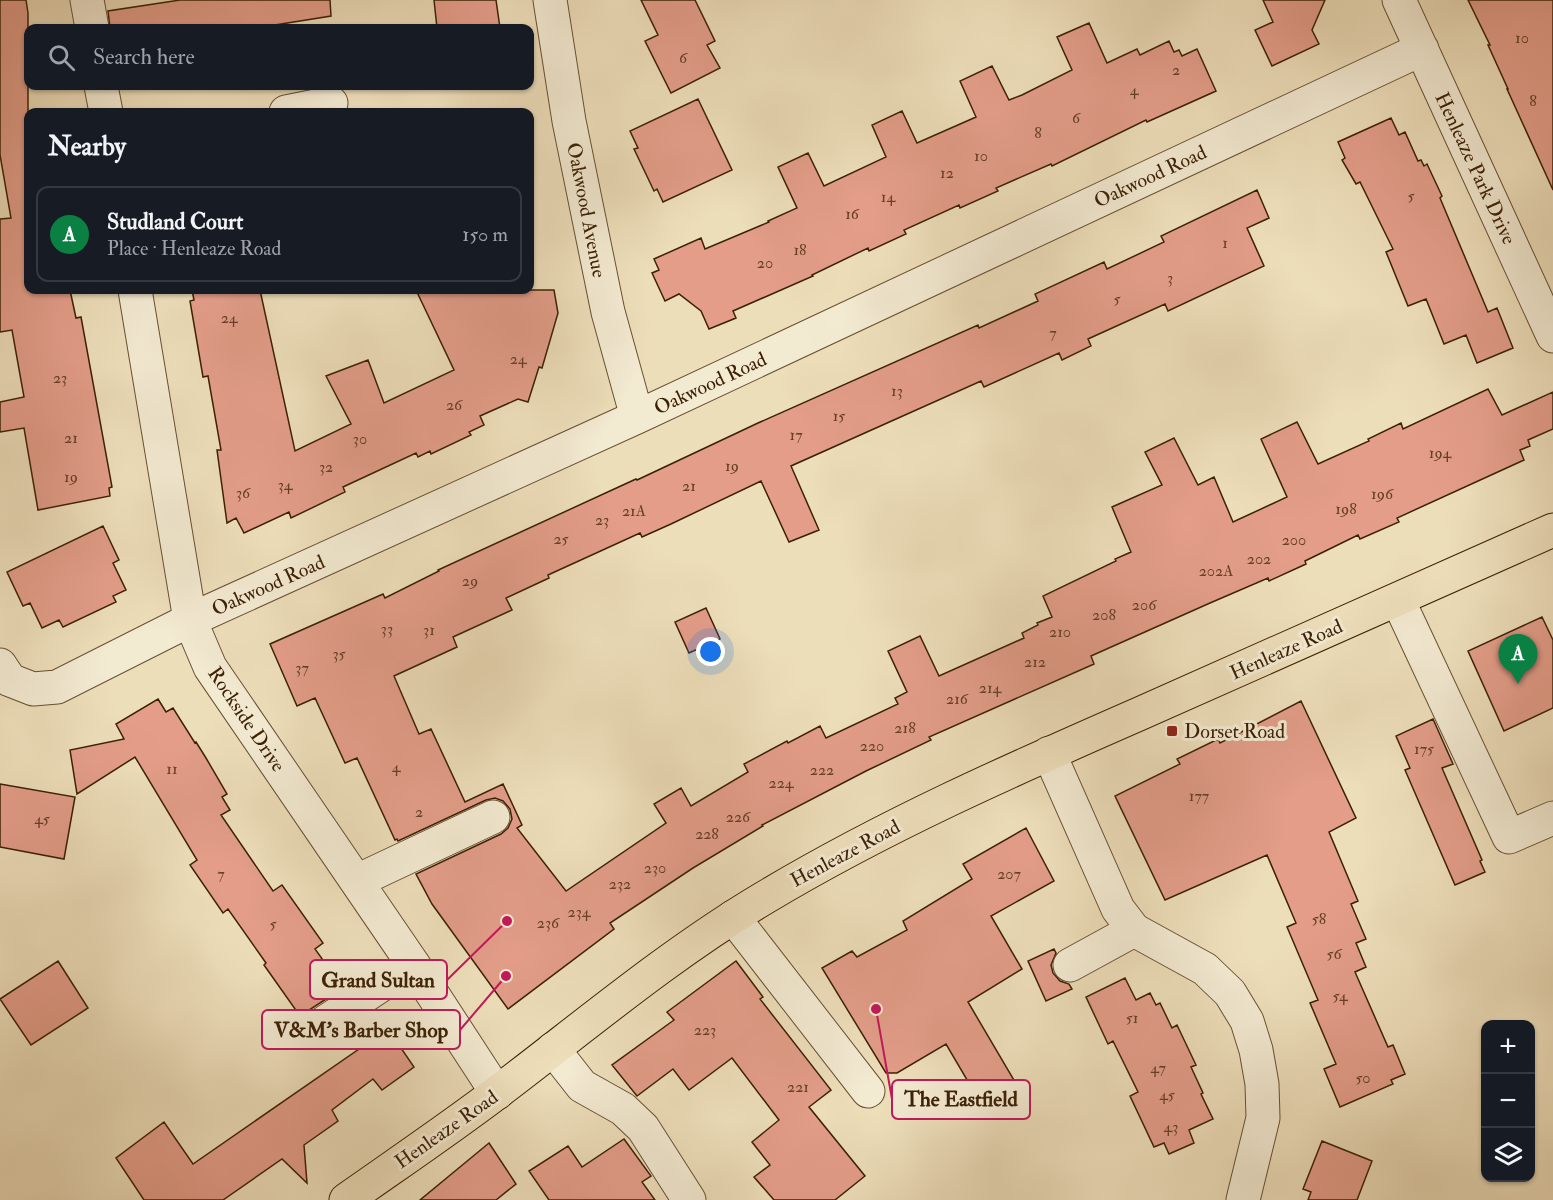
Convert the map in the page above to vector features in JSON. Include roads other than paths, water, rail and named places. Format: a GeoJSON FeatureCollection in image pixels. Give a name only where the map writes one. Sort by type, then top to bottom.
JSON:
{"type":"FeatureCollection","features":[{"type":"Feature","properties":{"kind":"main road","name":"Henleaze Road"},"geometry":{"type":"LineString","coordinates":[[346,1200],[497,1093],[638,983],[733,917],[813,870],[901,823],[1049,753],[1553,530]]}},
{"type":"Feature","properties":{"kind":"street"},"geometry":{"type":"LineString","coordinates":[[87,0],[91,24]]}},
{"type":"Feature","properties":{"kind":"street","name":"Oakwood Avenue"},"geometry":{"type":"LineString","coordinates":[[549,0],[569,121],[608,312],[637,417]]}},
{"type":"Feature","properties":{"kind":"street","name":"Henleaze Park Drive"},"geometry":{"type":"LineString","coordinates":[[1399,0],[1553,336]]}},
{"type":"Feature","properties":{"kind":"street","name":"Oakwood Road"},"geometry":{"type":"LineString","coordinates":[[0,666],[10,680],[33,689],[57,687],[190,620],[637,417],[1422,49]]}},
{"type":"Feature","properties":{"kind":"street"},"geometry":{"type":"LineString","coordinates":[[102,90],[105,108]]}},
{"type":"Feature","properties":{"kind":"street"},"geometry":{"type":"LineString","coordinates":[[305,108],[331,103]]}},
{"type":"Feature","properties":{"kind":"street","name":"Rockside Drive"},"geometry":{"type":"LineString","coordinates":[[136,294],[190,620],[210,667],[413,964],[497,1093]]}},
{"type":"Feature","properties":{"kind":"street"},"geometry":{"type":"LineString","coordinates":[[1398,600],[1509,837],[1553,818]]}},
{"type":"Feature","properties":{"kind":"street"},"geometry":{"type":"LineString","coordinates":[[1049,753],[1118,909],[1134,930],[1205,969],[1230,993],[1247,1021],[1256,1050],[1262,1084],[1263,1118],[1243,1200]]}},
{"type":"Feature","properties":{"kind":"street"},"geometry":{"type":"LineString","coordinates":[[357,881],[493,817]]}},
{"type":"Feature","properties":{"kind":"street"},"geometry":{"type":"LineString","coordinates":[[733,917],[868,1090]]}},
{"type":"Feature","properties":{"kind":"street"},"geometry":{"type":"LineString","coordinates":[[1070,965],[1134,930]]}},
{"type":"Feature","properties":{"kind":"street"},"geometry":{"type":"LineString","coordinates":[[310,1032],[413,964]]}},
{"type":"Feature","properties":{"kind":"street"},"geometry":{"type":"LineString","coordinates":[[553,1049],[582,1086],[623,1109],[643,1128],[689,1200]]}},
{"type":"Feature","properties":{"kind":"place","name":"Studland Court"},"geometry":{"type":"Point","coordinates":[1518,684]}},
{"type":"Feature","properties":{"kind":"place","name":"Dorset Road"},"geometry":{"type":"Point","coordinates":[1172,731]}},
{"type":"Feature","properties":{"kind":"place","name":"Grand Sultan"},"geometry":{"type":"Point","coordinates":[507,921]}},
{"type":"Feature","properties":{"kind":"place","name":"V&M's Barber Shop"},"geometry":{"type":"Point","coordinates":[506,976]}},
{"type":"Feature","properties":{"kind":"place","name":"The Eastfield"},"geometry":{"type":"Point","coordinates":[876,1009]}}]}
